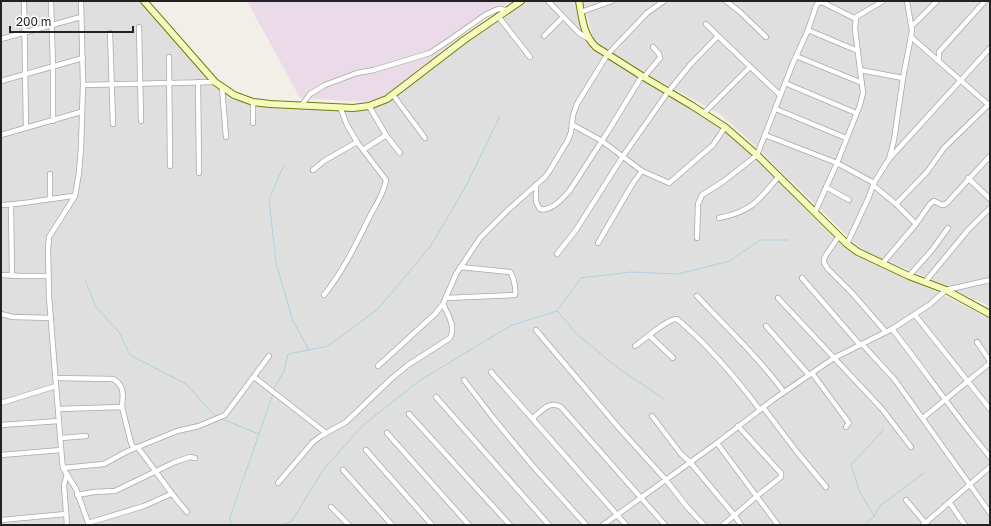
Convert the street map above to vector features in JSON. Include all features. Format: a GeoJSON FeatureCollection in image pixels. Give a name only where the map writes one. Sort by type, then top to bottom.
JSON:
{"type":"FeatureCollection","features":[{"type":"Feature","properties":{"kind":"street"},"geometry":{"type":"LineString","coordinates":[[24,1],[26,128]]}},
{"type":"Feature","properties":{"kind":"street"},"geometry":{"type":"LineString","coordinates":[[51,1],[53,121]]}},
{"type":"Feature","properties":{"kind":"street"},"geometry":{"type":"LineString","coordinates":[[81,1],[83,85],[79,173],[75,196],[49,237],[48,250],[50,318],[63,468],[76,489],[88,524],[144,506],[171,494]]}},
{"type":"Feature","properties":{"kind":"street"},"geometry":{"type":"LineString","coordinates":[[144,1],[215,82],[234,95],[253,102],[301,106],[340,107],[369,106],[382,102],[464,40],[520,1]]}},
{"type":"Feature","properties":{"kind":"street"},"geometry":{"type":"LineString","coordinates":[[548,1],[579,33],[607,55],[725,127],[779,176],[847,244],[862,254],[882,264],[946,290],[990,314]]}},
{"type":"Feature","properties":{"kind":"street"},"geometry":{"type":"LineString","coordinates":[[579,1],[588,39]]}},
{"type":"Feature","properties":{"kind":"street"},"geometry":{"type":"LineString","coordinates":[[581,12],[612,1]]}},
{"type":"Feature","properties":{"kind":"street"},"geometry":{"type":"LineString","coordinates":[[378,366],[428,322],[443,304],[456,274],[480,238],[508,210],[536,186],[550,170],[568,140],[573,125],[573,115],[577,104],[607,55],[647,13],[664,1]]}},
{"type":"Feature","properties":{"kind":"street"},"geometry":{"type":"LineString","coordinates":[[726,1],[744,16],[766,38]]}},
{"type":"Feature","properties":{"kind":"street"},"geometry":{"type":"LineString","coordinates":[[816,212],[837,163],[863,93],[855,29],[856,19],[859,15],[872,9],[883,1]]}},
{"type":"Feature","properties":{"kind":"street"},"geometry":{"type":"LineString","coordinates":[[889,159],[894,140],[903,78],[912,37],[912,26],[907,1]]}},
{"type":"Feature","properties":{"kind":"street"},"geometry":{"type":"LineString","coordinates":[[912,26],[937,1]]}},
{"type":"Feature","properties":{"kind":"street"},"geometry":{"type":"LineString","coordinates":[[930,53],[939,52],[985,1]]}},
{"type":"Feature","properties":{"kind":"street"},"geometry":{"type":"LineString","coordinates":[[697,238],[699,199],[702,195],[724,181],[757,155],[818,3],[822,2],[856,19]]}},
{"type":"Feature","properties":{"kind":"street"},"geometry":{"type":"LineString","coordinates":[[301,106],[310,94],[325,85],[357,73],[374,70],[430,53],[485,15],[498,9],[507,10]]}},
{"type":"Feature","properties":{"kind":"street"},"geometry":{"type":"LineString","coordinates":[[498,16],[530,57]]}},
{"type":"Feature","properties":{"kind":"street"},"geometry":{"type":"LineString","coordinates":[[1,39],[81,17]]}},
{"type":"Feature","properties":{"kind":"street"},"geometry":{"type":"LineString","coordinates":[[544,36],[563,17]]}},
{"type":"Feature","properties":{"kind":"street"},"geometry":{"type":"LineString","coordinates":[[706,24],[780,95]]}},
{"type":"Feature","properties":{"kind":"street"},"geometry":{"type":"LineString","coordinates":[[139,27],[141,121]]}},
{"type":"Feature","properties":{"kind":"street"},"geometry":{"type":"LineString","coordinates":[[808,30],[858,51]]}},
{"type":"Feature","properties":{"kind":"street"},"geometry":{"type":"LineString","coordinates":[[110,32],[113,124]]}},
{"type":"Feature","properties":{"kind":"street"},"geometry":{"type":"LineString","coordinates":[[556,254],[576,230],[623,156],[668,92],[690,65],[718,36]]}},
{"type":"Feature","properties":{"kind":"street"},"geometry":{"type":"LineString","coordinates":[[896,204],[927,172],[944,148],[989,104],[912,37]]}},
{"type":"Feature","properties":{"kind":"street"},"geometry":{"type":"LineString","coordinates":[[536,186],[536,202],[540,209],[544,210],[554,204],[570,190],[643,77],[660,58],[659,54],[653,47]]}},
{"type":"Feature","properties":{"kind":"street"},"geometry":{"type":"LineString","coordinates":[[847,244],[874,184],[889,159],[990,48]]}},
{"type":"Feature","properties":{"kind":"street"},"geometry":{"type":"LineString","coordinates":[[939,52],[939,60]]}},
{"type":"Feature","properties":{"kind":"street"},"geometry":{"type":"LineString","coordinates":[[796,56],[862,83]]}},
{"type":"Feature","properties":{"kind":"street"},"geometry":{"type":"LineString","coordinates":[[169,57],[170,166]]}},
{"type":"Feature","properties":{"kind":"street"},"geometry":{"type":"LineString","coordinates":[[1,81],[83,58]]}},
{"type":"Feature","properties":{"kind":"street"},"geometry":{"type":"LineString","coordinates":[[704,113],[750,67]]}},
{"type":"Feature","properties":{"kind":"street"},"geometry":{"type":"LineString","coordinates":[[860,70],[903,78]]}},
{"type":"Feature","properties":{"kind":"street"},"geometry":{"type":"LineString","coordinates":[[198,82],[198,173]]}},
{"type":"Feature","properties":{"kind":"street"},"geometry":{"type":"LineString","coordinates":[[83,85],[215,82]]}},
{"type":"Feature","properties":{"kind":"street"},"geometry":{"type":"LineString","coordinates":[[785,83],[856,113]]}},
{"type":"Feature","properties":{"kind":"street"},"geometry":{"type":"LineString","coordinates":[[222,88],[226,137]]}},
{"type":"Feature","properties":{"kind":"street"},"geometry":{"type":"LineString","coordinates":[[393,95],[424,138]]}},
{"type":"Feature","properties":{"kind":"street"},"geometry":{"type":"LineString","coordinates":[[253,102],[253,123]]}},
{"type":"Feature","properties":{"kind":"street"},"geometry":{"type":"LineString","coordinates":[[369,106],[400,154]]}},
{"type":"Feature","properties":{"kind":"street"},"geometry":{"type":"LineString","coordinates":[[324,295],[350,257],[386,185],[384,176],[357,142],[347,125],[340,107]]}},
{"type":"Feature","properties":{"kind":"street"},"geometry":{"type":"LineString","coordinates":[[776,109],[846,138]]}},
{"type":"Feature","properties":{"kind":"street"},"geometry":{"type":"LineString","coordinates":[[1,135],[81,112]]}},
{"type":"Feature","properties":{"kind":"street"},"geometry":{"type":"LineString","coordinates":[[573,125],[602,141],[642,171],[669,183],[713,144],[725,127]]}},
{"type":"Feature","properties":{"kind":"street"},"geometry":{"type":"LineString","coordinates":[[363,150],[386,134]]}},
{"type":"Feature","properties":{"kind":"street"},"geometry":{"type":"LineString","coordinates":[[765,135],[837,163],[874,184],[916,224]]}},
{"type":"Feature","properties":{"kind":"street"},"geometry":{"type":"LineString","coordinates":[[313,170],[324,161],[357,142]]}},
{"type":"Feature","properties":{"kind":"street"},"geometry":{"type":"LineString","coordinates":[[882,264],[916,224],[932,202],[934,201],[942,205],[946,204],[968,178],[990,156]]}},
{"type":"Feature","properties":{"kind":"street"},"geometry":{"type":"LineString","coordinates":[[598,243],[642,171]]}},
{"type":"Feature","properties":{"kind":"street"},"geometry":{"type":"LineString","coordinates":[[50,174],[50,198]]}},
{"type":"Feature","properties":{"kind":"street"},"geometry":{"type":"LineString","coordinates":[[719,218],[738,214],[751,207],[762,198],[779,176]]}},
{"type":"Feature","properties":{"kind":"street"},"geometry":{"type":"LineString","coordinates":[[968,178],[990,199]]}},
{"type":"Feature","properties":{"kind":"street"},"geometry":{"type":"LineString","coordinates":[[826,187],[849,200]]}},
{"type":"Feature","properties":{"kind":"street"},"geometry":{"type":"LineString","coordinates":[[1,204],[75,196]]}},
{"type":"Feature","properties":{"kind":"street"},"geometry":{"type":"LineString","coordinates":[[11,204],[12,276]]}},
{"type":"Feature","properties":{"kind":"street"},"geometry":{"type":"LineString","coordinates":[[925,282],[968,230],[990,208]]}},
{"type":"Feature","properties":{"kind":"street"},"geometry":{"type":"LineString","coordinates":[[909,276],[932,250],[948,228]]}},
{"type":"Feature","properties":{"kind":"street"},"geometry":{"type":"LineString","coordinates":[[839,236],[824,259],[824,263],[886,332]]}},
{"type":"Feature","properties":{"kind":"street"},"geometry":{"type":"LineString","coordinates":[[446,298],[515,295],[516,292],[512,274],[510,272],[460,267]]}},
{"type":"Feature","properties":{"kind":"street"},"geometry":{"type":"LineString","coordinates":[[1,275],[48,276]]}},
{"type":"Feature","properties":{"kind":"street"},"geometry":{"type":"LineString","coordinates":[[802,278],[861,345],[895,380],[924,418],[990,513]]}},
{"type":"Feature","properties":{"kind":"street"},"geometry":{"type":"LineString","coordinates":[[603,525],[717,443],[784,392],[834,358],[892,329],[915,315],[946,290],[989,281]]}},
{"type":"Feature","properties":{"kind":"street"},"geometry":{"type":"LineString","coordinates":[[697,296],[747,346],[772,375],[784,392]]}},
{"type":"Feature","properties":{"kind":"street"},"geometry":{"type":"LineString","coordinates":[[778,298],[882,409],[911,447]]}},
{"type":"Feature","properties":{"kind":"street"},"geometry":{"type":"LineString","coordinates":[[278,483],[313,442],[346,422],[408,365],[450,338],[453,332],[452,327],[443,304]]}},
{"type":"Feature","properties":{"kind":"street"},"geometry":{"type":"LineString","coordinates":[[1,314],[13,317],[50,318]]}},
{"type":"Feature","properties":{"kind":"street"},"geometry":{"type":"LineString","coordinates":[[915,315],[990,409]]}},
{"type":"Feature","properties":{"kind":"street"},"geometry":{"type":"LineString","coordinates":[[635,346],[669,321],[677,319],[706,346],[762,408],[826,487]]}},
{"type":"Feature","properties":{"kind":"street"},"geometry":{"type":"LineString","coordinates":[[766,326],[810,374],[849,423],[846,427]]}},
{"type":"Feature","properties":{"kind":"street"},"geometry":{"type":"LineString","coordinates":[[892,329],[945,401],[990,457]]}},
{"type":"Feature","properties":{"kind":"street"},"geometry":{"type":"LineString","coordinates":[[536,330],[704,525]]}},
{"type":"Feature","properties":{"kind":"street"},"geometry":{"type":"LineString","coordinates":[[650,336],[673,358]]}},
{"type":"Feature","properties":{"kind":"street"},"geometry":{"type":"LineString","coordinates":[[924,418],[990,362],[977,342]]}},
{"type":"Feature","properties":{"kind":"street"},"geometry":{"type":"LineString","coordinates":[[63,468],[104,464],[177,432],[200,426],[214,420],[225,414],[269,356]]}},
{"type":"Feature","properties":{"kind":"street"},"geometry":{"type":"LineString","coordinates":[[491,372],[626,525]]}},
{"type":"Feature","properties":{"kind":"street"},"geometry":{"type":"LineString","coordinates":[[254,377],[326,434]]}},
{"type":"Feature","properties":{"kind":"street"},"geometry":{"type":"LineString","coordinates":[[56,378],[113,379],[119,382],[122,388],[122,407],[131,443],[133,446],[138,448],[156,471],[171,494],[187,512]]}},
{"type":"Feature","properties":{"kind":"street"},"geometry":{"type":"LineString","coordinates":[[464,380],[532,465],[586,525]]}},
{"type":"Feature","properties":{"kind":"street"},"geometry":{"type":"LineString","coordinates":[[1,403],[56,386]]}},
{"type":"Feature","properties":{"kind":"street"},"geometry":{"type":"LineString","coordinates":[[436,397],[548,525]]}},
{"type":"Feature","properties":{"kind":"street"},"geometry":{"type":"LineString","coordinates":[[533,418],[550,405],[557,404],[561,407],[642,497],[665,525]]}},
{"type":"Feature","properties":{"kind":"street"},"geometry":{"type":"LineString","coordinates":[[58,409],[122,407]]}},
{"type":"Feature","properties":{"kind":"street"},"geometry":{"type":"LineString","coordinates":[[409,414],[510,525]]}},
{"type":"Feature","properties":{"kind":"street"},"geometry":{"type":"LineString","coordinates":[[652,416],[681,454],[690,462],[741,525]]}},
{"type":"Feature","properties":{"kind":"street"},"geometry":{"type":"LineString","coordinates":[[1,425],[59,421]]}},
{"type":"Feature","properties":{"kind":"street"},"geometry":{"type":"LineString","coordinates":[[723,525],[757,496],[780,479],[782,475],[738,426]]}},
{"type":"Feature","properties":{"kind":"street"},"geometry":{"type":"LineString","coordinates":[[387,433],[469,525]]}},
{"type":"Feature","properties":{"kind":"street"},"geometry":{"type":"LineString","coordinates":[[60,438],[86,436]]}},
{"type":"Feature","properties":{"kind":"street"},"geometry":{"type":"LineString","coordinates":[[717,443],[778,525]]}},
{"type":"Feature","properties":{"kind":"street"},"geometry":{"type":"LineString","coordinates":[[1,455],[61,450]]}},
{"type":"Feature","properties":{"kind":"street"},"geometry":{"type":"LineString","coordinates":[[366,450],[432,525]]}},
{"type":"Feature","properties":{"kind":"street"},"geometry":{"type":"LineString","coordinates":[[77,495],[94,492],[115,491],[183,459],[190,457],[195,458]]}},
{"type":"Feature","properties":{"kind":"street"},"geometry":{"type":"LineString","coordinates":[[906,500],[925,524],[990,467]]}},
{"type":"Feature","properties":{"kind":"street"},"geometry":{"type":"LineString","coordinates":[[343,470],[392,525]]}},
{"type":"Feature","properties":{"kind":"street"},"geometry":{"type":"LineString","coordinates":[[67,474],[64,485],[67,525]]}},
{"type":"Feature","properties":{"kind":"street"},"geometry":{"type":"LineString","coordinates":[[949,502],[965,525]]}},
{"type":"Feature","properties":{"kind":"street"},"geometry":{"type":"LineString","coordinates":[[331,507],[349,525]]}},
{"type":"Feature","properties":{"kind":"street"},"geometry":{"type":"LineString","coordinates":[[1,520],[66,514]]}},
{"type":"Feature","properties":{"kind":"shaded area"},"geometry":{"type":"Polygon","coordinates":[[[1,1],[140,1],[214,85],[231,97],[245,103],[332,110],[367,109],[385,103],[472,38],[527,1],[575,1],[588,45],[728,132],[832,233],[860,257],[935,291],[990,319],[990,525],[1,525],[1,1]]]}},
{"type":"Feature","properties":{"kind":"shaded area"},"geometry":{"type":"Polygon","coordinates":[[[247,1],[512,1],[478,23],[387,95],[368,102],[300,98],[247,1]]]}},
{"type":"Feature","properties":{"kind":"shaded area"},"geometry":{"type":"Polygon","coordinates":[[[583,1],[990,1],[990,308],[987,305],[942,284],[862,250],[749,140],[720,114],[624,61],[601,46],[593,37],[583,1]]]}},
{"type":"Feature","properties":{"kind":"waterway"},"geometry":{"type":"LineString","coordinates":[[274,389],[284,371],[288,354],[328,346],[378,309],[430,247],[465,188],[500,116]]}},
{"type":"Feature","properties":{"kind":"waterway"},"geometry":{"type":"LineString","coordinates":[[284,165],[269,199],[276,263],[293,321],[309,350]]}},
{"type":"Feature","properties":{"kind":"waterway"},"geometry":{"type":"LineString","coordinates":[[282,525],[292,521],[323,470],[363,425],[419,381],[512,325],[557,311],[581,278],[631,272],[678,274],[730,261],[760,240],[788,240]]}},
{"type":"Feature","properties":{"kind":"waterway"},"geometry":{"type":"LineString","coordinates":[[85,280],[96,307],[119,332],[130,355],[186,384],[215,416]]}},
{"type":"Feature","properties":{"kind":"waterway"},"geometry":{"type":"LineString","coordinates":[[557,311],[578,335],[619,369],[664,399]]}},
{"type":"Feature","properties":{"kind":"waterway"},"geometry":{"type":"LineString","coordinates":[[231,525],[230,517],[273,394]]}},
{"type":"Feature","properties":{"kind":"waterway"},"geometry":{"type":"LineString","coordinates":[[222,419],[259,434]]}},
{"type":"Feature","properties":{"kind":"waterway"},"geometry":{"type":"LineString","coordinates":[[874,516],[859,490],[851,465],[884,429]]}},
{"type":"Feature","properties":{"kind":"waterway"},"geometry":{"type":"LineString","coordinates":[[864,525],[874,516],[881,505],[924,473]]}}]}
